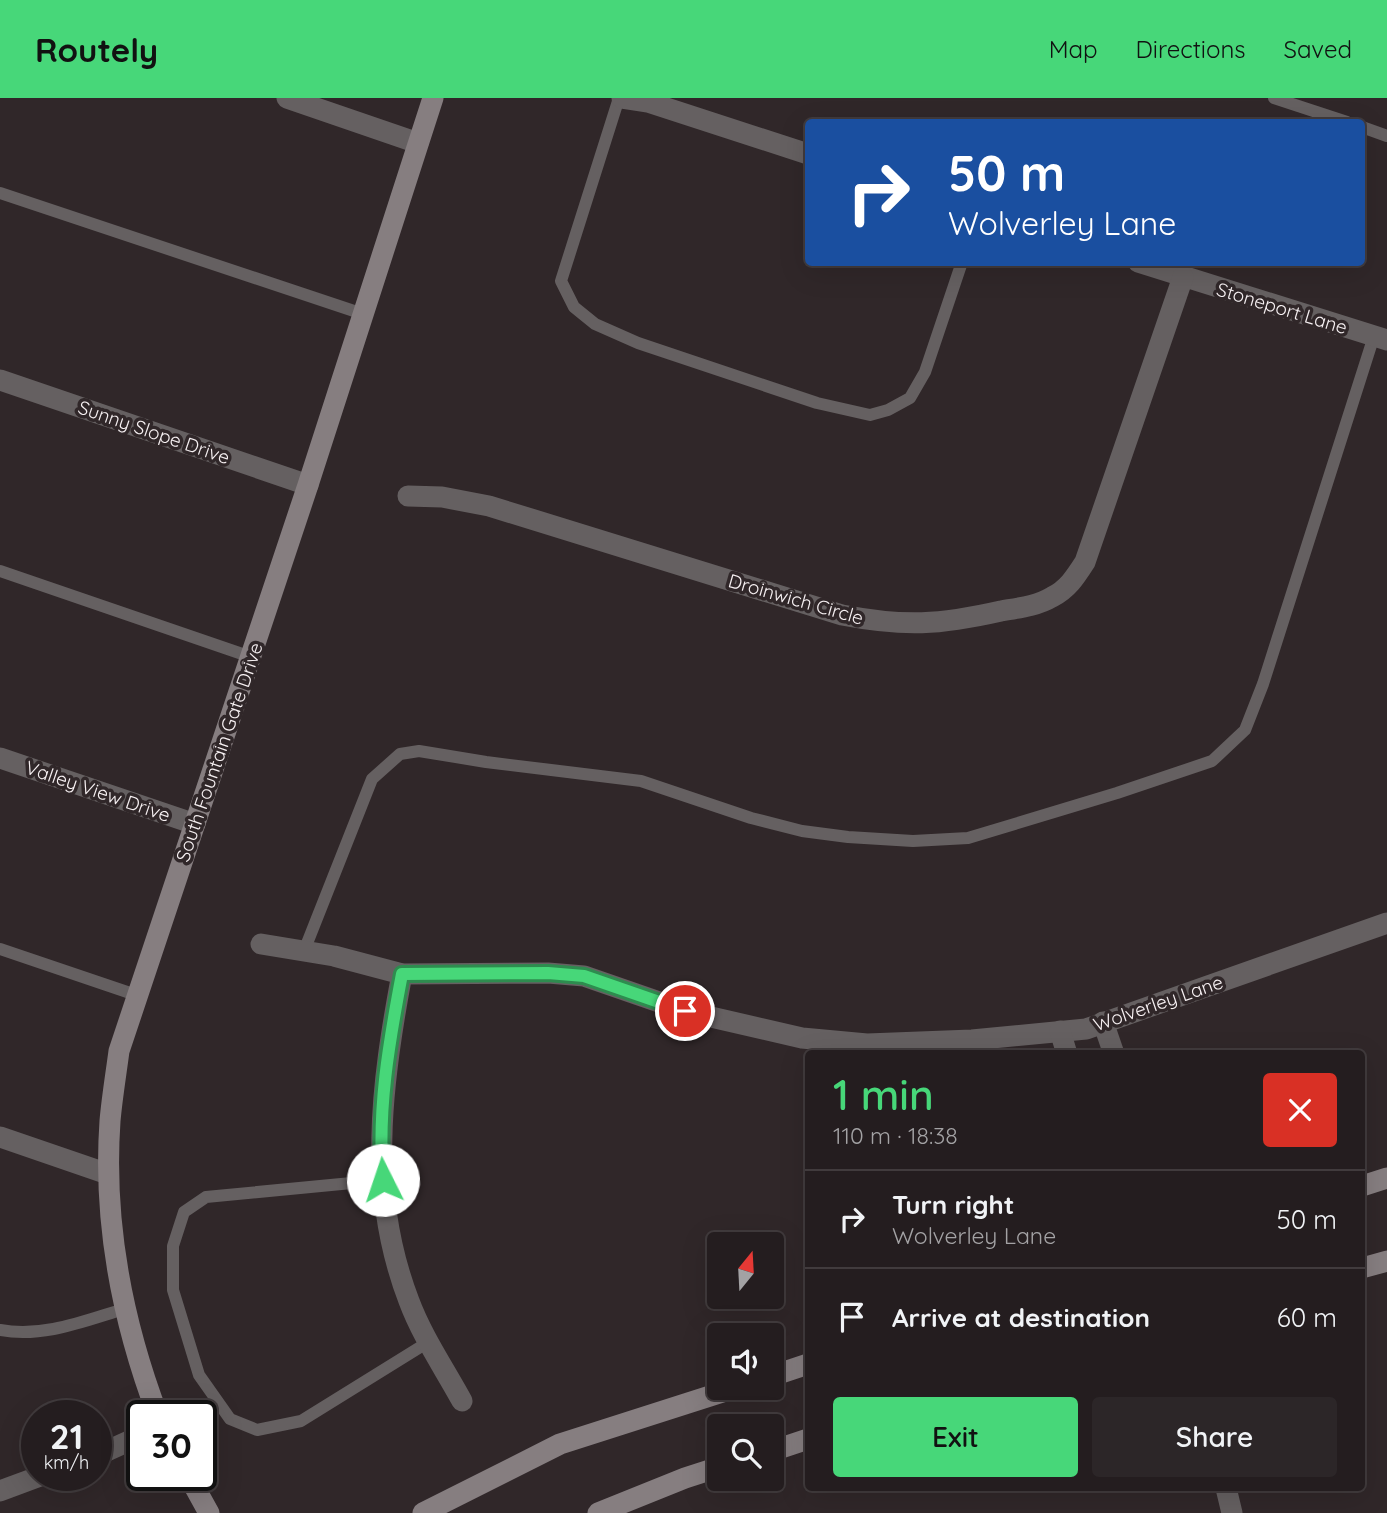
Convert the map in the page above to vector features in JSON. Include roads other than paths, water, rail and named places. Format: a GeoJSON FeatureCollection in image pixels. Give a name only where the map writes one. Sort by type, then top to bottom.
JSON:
{"type":"FeatureCollection","features":[{"type":"Feature","properties":{"kind":"street"},"geometry":{"type":"LineString","coordinates":[[287,98],[418,143]]}},
{"type":"Feature","properties":{"kind":"street","name":"South Fountain Gate Drive"},"geometry":{"type":"LineString","coordinates":[[152,1400],[124,1309],[112,1236],[108,1174],[110,1120],[119,1051],[308,485],[433,98]]}},
{"type":"Feature","properties":{"kind":"street"},"geometry":{"type":"LineString","coordinates":[[620,98],[648,102],[805,154]]}},
{"type":"Feature","properties":{"kind":"street","name":"Stoneport Lane"},"geometry":{"type":"LineString","coordinates":[[1150,266],[1380,338]]}},
{"type":"Feature","properties":{"kind":"street","name":"Droinwich Circle"},"geometry":{"type":"LineString","coordinates":[[408,496],[442,498],[489,506],[816,607],[869,620],[936,624],[1032,605],[1052,597],[1071,583],[1085,562],[1183,277]]}},
{"type":"Feature","properties":{"kind":"street","name":"Sunny Slope Drive"},"geometry":{"type":"LineString","coordinates":[[0,380],[308,485]]}},
{"type":"Feature","properties":{"kind":"street","name":"Valley View Drive"},"geometry":{"type":"LineString","coordinates":[[0,758],[195,824]]}},
{"type":"Feature","properties":{"kind":"street","name":"Wolverley Lane"},"geometry":{"type":"LineString","coordinates":[[261,944],[334,956],[402,974],[548,973],[584,976],[685,1011],[802,1038],[867,1044],[972,1040],[1086,1029],[1387,923]]}},
{"type":"Feature","properties":{"kind":"street"},"geometry":{"type":"LineString","coordinates":[[402,974],[388,1049],[380,1147],[383,1180],[394,1257],[410,1303],[462,1401]]}},
{"type":"Feature","properties":{"kind":"street"},"geometry":{"type":"LineString","coordinates":[[1103,1023],[1113,1050]]}},
{"type":"Feature","properties":{"kind":"street"},"geometry":{"type":"LineString","coordinates":[[1060,1031],[1066,1050]]}},
{"type":"Feature","properties":{"kind":"street"},"geometry":{"type":"LineString","coordinates":[[0,1137],[108,1174]]}},
{"type":"Feature","properties":{"kind":"street"},"geometry":{"type":"LineString","coordinates":[[1365,1185],[1387,1178]]}},
{"type":"Feature","properties":{"kind":"street"},"geometry":{"type":"LineString","coordinates":[[1365,1267],[1387,1261]]}},
{"type":"Feature","properties":{"kind":"street"},"geometry":{"type":"LineString","coordinates":[[784,1372],[805,1365]]}},
{"type":"Feature","properties":{"kind":"street"},"geometry":{"type":"LineString","coordinates":[[423,1513],[560,1444],[707,1397]]}},
{"type":"Feature","properties":{"kind":"street"},"geometry":{"type":"LineString","coordinates":[[784,1447],[805,1440]]}},
{"type":"Feature","properties":{"kind":"street"},"geometry":{"type":"LineString","coordinates":[[598,1513],[707,1471]]}},
{"type":"Feature","properties":{"kind":"street"},"geometry":{"type":"LineString","coordinates":[[0,1491],[21,1483]]}},
{"type":"Feature","properties":{"kind":"street"},"geometry":{"type":"LineString","coordinates":[[197,1491],[209,1513]]}},
{"type":"Feature","properties":{"kind":"street"},"geometry":{"type":"LineString","coordinates":[[1227,1491],[1232,1513]]}},
{"type":"Feature","properties":{"kind":"lane"},"geometry":{"type":"LineString","coordinates":[[620,98],[561,281],[574,307],[595,324],[638,343],[804,399],[870,415],[888,410],[910,398],[925,372],[961,266]]}},
{"type":"Feature","properties":{"kind":"lane"},"geometry":{"type":"LineString","coordinates":[[1274,98],[1338,119]]}},
{"type":"Feature","properties":{"kind":"lane"},"geometry":{"type":"LineString","coordinates":[[1365,128],[1387,136]]}},
{"type":"Feature","properties":{"kind":"lane"},"geometry":{"type":"LineString","coordinates":[[0,193],[363,314]]}},
{"type":"Feature","properties":{"kind":"lane"},"geometry":{"type":"LineString","coordinates":[[303,951],[372,779],[400,754],[419,751],[641,781],[751,818],[802,831],[913,841],[968,838],[1212,761],[1245,730],[1259,695],[1380,338]]}},
{"type":"Feature","properties":{"kind":"lane"},"geometry":{"type":"LineString","coordinates":[[0,571],[251,657]]}},
{"type":"Feature","properties":{"kind":"lane"},"geometry":{"type":"LineString","coordinates":[[0,949],[136,995]]}},
{"type":"Feature","properties":{"kind":"lane"},"geometry":{"type":"LineString","coordinates":[[383,1180],[206,1197],[184,1212],[173,1246],[173,1290],[198,1375],[230,1419],[257,1430],[301,1421],[430,1341]]}},
{"type":"Feature","properties":{"kind":"lane"},"geometry":{"type":"LineString","coordinates":[[0,1330],[51,1330],[124,1309]]}}]}
